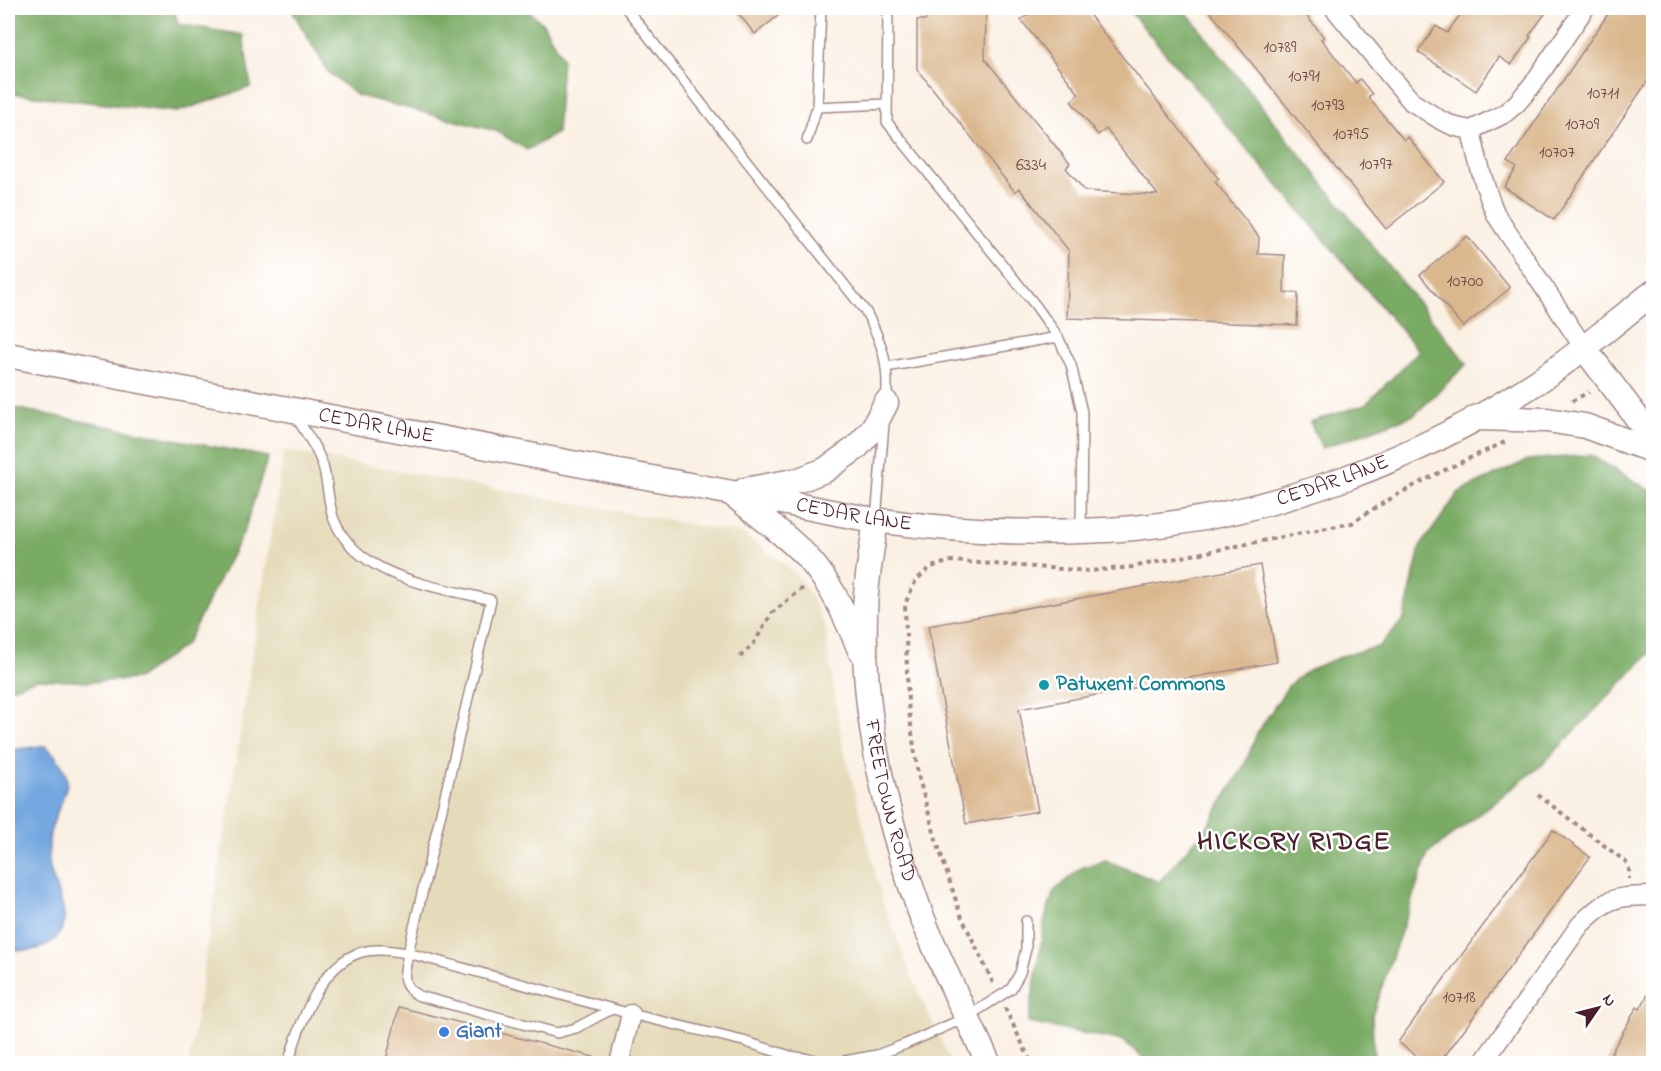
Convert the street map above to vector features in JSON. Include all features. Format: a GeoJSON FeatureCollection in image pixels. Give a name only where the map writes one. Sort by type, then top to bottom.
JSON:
{"type":"FeatureCollection","features":[{"type":"Feature","properties":{"kind":"main road","name":"CEDAR LANE"},"geometry":{"type":"LineString","coordinates":[[8,355],[293,412],[876,520],[1013,531],[1081,531],[1137,527],[1208,516],[1323,486],[1371,468],[1434,441],[1537,382],[1584,348],[1653,292]]}},
{"type":"Feature","properties":{"kind":"main road"},"geometry":{"type":"LineString","coordinates":[[1584,348],[1653,440]]}},
{"type":"Feature","properties":{"kind":"main road"},"geometry":{"type":"LineString","coordinates":[[730,492],[799,480],[825,470],[856,448],[872,430],[886,404]]}},
{"type":"Feature","properties":{"kind":"main road"},"geometry":{"type":"LineString","coordinates":[[1476,418],[1547,420],[1584,426],[1653,451]]}},
{"type":"Feature","properties":{"kind":"main road"},"geometry":{"type":"LineString","coordinates":[[730,492],[808,558],[833,592],[865,662]]}},
{"type":"Feature","properties":{"kind":"main road","name":"FREETOWN ROAD"},"geometry":{"type":"LineString","coordinates":[[876,520],[865,613],[865,662],[868,712],[878,767],[895,836],[920,911],[989,1064]]}},
{"type":"Feature","properties":{"kind":"street"},"geometry":{"type":"LineString","coordinates":[[1334,8],[1412,102],[1442,121],[1471,130],[1504,114],[1517,103],[1533,84],[1585,8]]}},
{"type":"Feature","properties":{"kind":"street"},"geometry":{"type":"LineString","coordinates":[[1471,130],[1479,170],[1496,215],[1584,348]]}},
{"type":"Feature","properties":{"kind":"street"},"geometry":{"type":"LineString","coordinates":[[1482,1064],[1580,925],[1597,908],[1616,897],[1653,896]]}},
{"type":"Feature","properties":{"kind":"street"},"geometry":{"type":"LineString","coordinates":[[619,1064],[631,1014]]}},
{"type":"Feature","properties":{"kind":"lane"},"geometry":{"type":"LineString","coordinates":[[626,8],[866,312],[880,339],[886,367],[886,404],[876,520]]}},
{"type":"Feature","properties":{"kind":"lane"},"geometry":{"type":"LineString","coordinates":[[807,140],[817,107],[821,8]]}},
{"type":"Feature","properties":{"kind":"lane"},"geometry":{"type":"LineString","coordinates":[[888,8],[887,122],[1036,306],[1058,337],[1071,364],[1082,412],[1081,531]]}},
{"type":"Feature","properties":{"kind":"lane"},"geometry":{"type":"LineString","coordinates":[[817,107],[887,104]]}},
{"type":"Feature","properties":{"kind":"lane"},"geometry":{"type":"LineString","coordinates":[[886,367],[1058,337]]}},
{"type":"Feature","properties":{"kind":"lane"},"geometry":{"type":"LineString","coordinates":[[293,412],[322,464],[333,518],[353,549],[369,562],[392,574],[491,600],[408,953],[405,985],[410,992],[419,996],[557,1033],[576,1028],[612,1009]]}},
{"type":"Feature","properties":{"kind":"lane"},"geometry":{"type":"LineString","coordinates":[[288,1064],[298,1028],[328,976],[344,961],[360,952],[379,949],[408,953],[631,1014],[743,1041],[790,1056],[834,1063],[877,1054],[906,1044],[967,1017],[1011,989],[1020,973],[1026,949],[1026,921]]}},
{"type":"Feature","properties":{"kind":"path"},"geometry":{"type":"LineString","coordinates":[[997,992],[960,913],[918,775],[908,705],[905,604],[916,580],[931,567],[951,561],[1090,571],[1132,567],[1352,523],[1381,503],[1423,480],[1508,441]]}},
{"type":"Feature","properties":{"kind":"path"},"geometry":{"type":"LineString","coordinates":[[740,657],[753,643],[772,613],[808,584]]}},
{"type":"Feature","properties":{"kind":"path"},"geometry":{"type":"LineString","coordinates":[[1538,795],[1626,862],[1629,869],[1627,897]]}},
{"type":"Feature","properties":{"kind":"path"},"geometry":{"type":"LineString","coordinates":[[1002,1002],[1032,1064]]}},
{"type":"Feature","properties":{"kind":"shaded area"},"geometry":{"type":"Polygon","coordinates":[[[284,450],[743,534],[783,563],[800,579],[826,629],[842,741],[883,903],[909,970],[951,1063],[189,1064],[284,450]]]}},
{"type":"Feature","properties":{"kind":"green space"},"geometry":{"type":"Polygon","coordinates":[[[8,8],[174,8],[178,24],[243,35],[251,87],[177,112],[8,93],[8,8]]]}},
{"type":"Feature","properties":{"kind":"green space"},"geometry":{"type":"Polygon","coordinates":[[[292,8],[526,8],[544,25],[562,58],[557,133],[527,150],[496,131],[356,95],[328,72],[292,8]]]}},
{"type":"Feature","properties":{"kind":"green space"},"geometry":{"type":"Polygon","coordinates":[[[1127,8],[1183,8],[1467,364],[1414,415],[1322,448],[1310,422],[1366,404],[1419,351],[1127,8]]]}},
{"type":"Feature","properties":{"kind":"green space"},"geometry":{"type":"Polygon","coordinates":[[[8,407],[268,457],[244,531],[186,644],[137,679],[89,682],[38,679],[8,689],[8,407]]]}},
{"type":"Feature","properties":{"kind":"green space"},"geometry":{"type":"Polygon","coordinates":[[[1590,455],[1653,492],[1653,650],[1543,764],[1428,854],[1372,1015],[1374,1063],[1148,1063],[1124,1041],[1028,1023],[1045,919],[1054,891],[1081,868],[1105,860],[1159,882],[1209,824],[1245,764],[1257,733],[1289,685],[1308,670],[1348,654],[1378,647],[1404,619],[1420,547],[1459,492],[1528,460],[1590,455]]]}},
{"type":"Feature","properties":{"kind":"water"},"geometry":{"type":"Polygon","coordinates":[[[46,746],[62,766],[67,781],[49,836],[49,861],[62,903],[63,924],[60,933],[51,942],[35,949],[20,950],[8,948],[8,750],[46,746]]]}},
{"type":"Feature","properties":{"kind":"building"},"geometry":{"type":"Polygon","coordinates":[[[734,8],[788,8],[755,34],[734,8]]]}},
{"type":"Feature","properties":{"kind":"building"},"geometry":{"type":"Polygon","coordinates":[[[927,8],[986,8],[985,59],[1070,164],[1066,168],[1085,191],[1158,195],[1106,129],[1098,135],[1071,101],[1079,94],[1021,20],[1037,8],[1084,8],[1219,179],[1215,182],[1259,237],[1258,254],[1285,255],[1284,293],[1298,293],[1297,325],[1067,318],[1069,251],[1019,188],[1015,192],[917,69],[917,20],[926,20],[927,8]]]}},
{"type":"Feature","properties":{"kind":"building"},"geometry":{"type":"Polygon","coordinates":[[[1207,8],[1300,8],[1324,37],[1321,39],[1356,83],[1360,79],[1372,94],[1368,97],[1404,140],[1408,137],[1444,182],[1386,229],[1207,8]]]}},
{"type":"Feature","properties":{"kind":"building"},"geometry":{"type":"Polygon","coordinates":[[[1465,8],[1549,8],[1511,65],[1499,57],[1476,91],[1418,52],[1436,26],[1447,33],[1465,8]]]}},
{"type":"Feature","properties":{"kind":"building"},"geometry":{"type":"Polygon","coordinates":[[[1612,8],[1644,8],[1653,14],[1653,73],[1554,220],[1504,187],[1517,168],[1508,162],[1612,8]]]}},
{"type":"Feature","properties":{"kind":"building"},"geometry":{"type":"Polygon","coordinates":[[[1467,236],[1510,288],[1463,327],[1420,275],[1467,236]]]}},
{"type":"Feature","properties":{"kind":"building","name":"Patuxent Commons"},"geometry":{"type":"Polygon","coordinates":[[[1260,565],[1277,662],[1019,709],[1038,811],[966,824],[928,626],[1260,565]]]}},
{"type":"Feature","properties":{"kind":"building"},"geometry":{"type":"Polygon","coordinates":[[[1553,830],[1590,857],[1439,1064],[1427,1064],[1398,1042],[1553,830]]]}},
{"type":"Feature","properties":{"kind":"building"},"geometry":{"type":"Polygon","coordinates":[[[1653,985],[1653,1064],[1605,1064],[1637,1007],[1640,1009],[1653,985]]]}},
{"type":"Feature","properties":{"kind":"building","name":"Giant"},"geometry":{"type":"Polygon","coordinates":[[[399,1007],[594,1057],[593,1064],[385,1064],[399,1007]]]}},
{"type":"Feature","properties":{"kind":"place","name":"Patuxent Commons"},"geometry":{"type":"Point","coordinates":[1044,685]}},
{"type":"Feature","properties":{"kind":"place","name":"Giant"},"geometry":{"type":"Point","coordinates":[444,1032]}},
{"type":"Feature","properties":{"kind":"district","name":"HICKORY RIDGE"},"geometry":{"type":"Point","coordinates":[1294,842]}}]}
